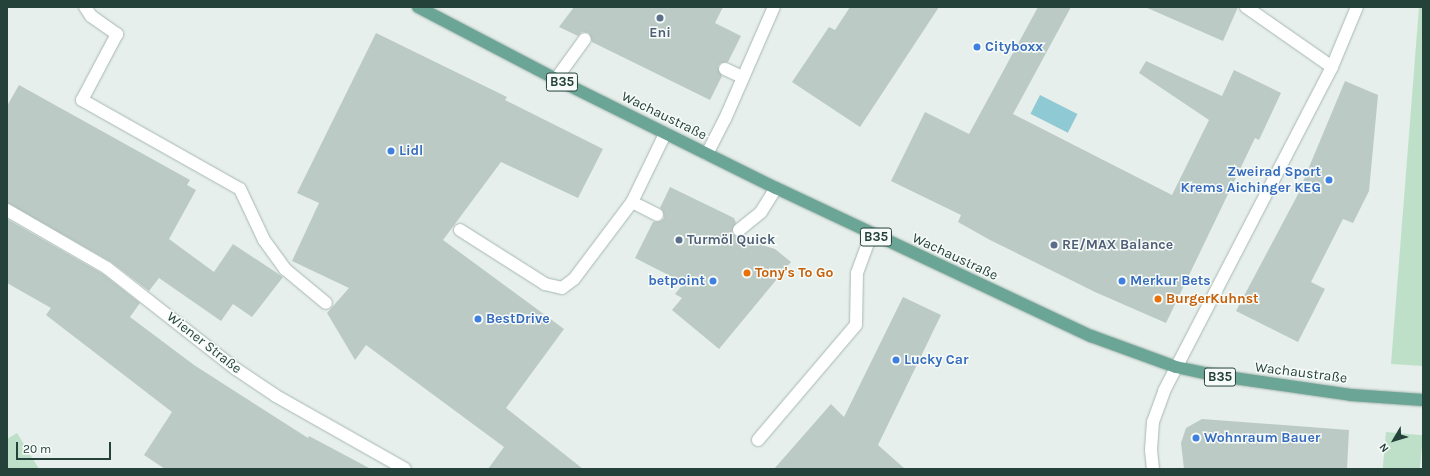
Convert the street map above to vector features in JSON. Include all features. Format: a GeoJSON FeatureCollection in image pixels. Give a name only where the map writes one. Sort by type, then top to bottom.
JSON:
{"type":"FeatureCollection","features":[{"type":"Feature","properties":{"kind":"main road","name":"Wachaustraße"},"geometry":{"type":"LineString","coordinates":[[418,7],[664,134],[871,235],[1091,336],[1176,367],[1264,384],[1351,395],[1423,400]]}},
{"type":"Feature","properties":{"kind":"street"},"geometry":{"type":"LineString","coordinates":[[85,7],[91,16],[117,34],[82,100],[240,189],[264,240],[285,269],[326,303]]}},
{"type":"Feature","properties":{"kind":"street"},"geometry":{"type":"LineString","coordinates":[[707,154],[725,119],[742,77],[774,7]]}},
{"type":"Feature","properties":{"kind":"street"},"geometry":{"type":"LineString","coordinates":[[1246,7],[1332,67]]}},
{"type":"Feature","properties":{"kind":"street"},"geometry":{"type":"LineString","coordinates":[[1153,469],[1151,450],[1153,422],[1164,391],[1332,67],[1357,7]]}},
{"type":"Feature","properties":{"kind":"street"},"geometry":{"type":"LineString","coordinates":[[556,79],[585,39]]}},
{"type":"Feature","properties":{"kind":"street"},"geometry":{"type":"LineString","coordinates":[[725,69],[742,77]]}},
{"type":"Feature","properties":{"kind":"street"},"geometry":{"type":"LineString","coordinates":[[460,230],[545,284],[562,288],[574,279],[632,202],[664,134]]}},
{"type":"Feature","properties":{"kind":"street"},"geometry":{"type":"LineString","coordinates":[[739,230],[761,212],[776,188]]}},
{"type":"Feature","properties":{"kind":"street"},"geometry":{"type":"LineString","coordinates":[[632,202],[657,215]]}},
{"type":"Feature","properties":{"kind":"street","name":"Wiener Straße"},"geometry":{"type":"LineString","coordinates":[[7,210],[107,268],[236,369],[276,396],[405,469]]}},
{"type":"Feature","properties":{"kind":"street"},"geometry":{"type":"LineString","coordinates":[[758,440],[856,325],[857,273],[871,235]]}},
{"type":"Feature","properties":{"kind":"green space"},"geometry":{"type":"Polygon","coordinates":[[[1419,7],[1423,7],[1423,366],[1391,364],[1419,7]]]}},
{"type":"Feature","properties":{"kind":"green space"},"geometry":{"type":"Polygon","coordinates":[[[1386,432],[1423,435],[1420,469],[1383,469],[1386,432]]]}},
{"type":"Feature","properties":{"kind":"green space"},"geometry":{"type":"Polygon","coordinates":[[[17,433],[39,469],[7,469],[7,439],[17,433]]]}},
{"type":"Feature","properties":{"kind":"water"},"geometry":{"type":"Polygon","coordinates":[[[1040,95],[1077,114],[1068,133],[1030,114],[1040,95]]]}},
{"type":"Feature","properties":{"kind":"building"},"geometry":{"type":"Polygon","coordinates":[[[574,7],[723,7],[715,23],[741,36],[728,62],[721,63],[718,66],[722,76],[710,100],[592,42],[589,33],[582,32],[578,36],[559,27],[574,7]]]}},
{"type":"Feature","properties":{"kind":"building"},"geometry":{"type":"Polygon","coordinates":[[[850,7],[939,7],[860,127],[792,82],[829,27],[835,30],[850,7]]]}},
{"type":"Feature","properties":{"kind":"building"},"geometry":{"type":"Polygon","coordinates":[[[1038,7],[1071,7],[1013,114],[1172,195],[1209,120],[1139,73],[1146,61],[1222,96],[1234,70],[1281,93],[1259,140],[1255,138],[1166,323],[1095,292],[990,240],[958,222],[961,215],[891,181],[925,112],[969,134],[1038,7]]]}},
{"type":"Feature","properties":{"kind":"building"},"geometry":{"type":"Polygon","coordinates":[[[1145,7],[1238,7],[1223,41],[1145,7]]]}},
{"type":"Feature","properties":{"kind":"building"},"geometry":{"type":"Polygon","coordinates":[[[376,33],[507,97],[505,100],[603,149],[578,198],[501,162],[443,240],[564,329],[506,408],[583,469],[488,469],[504,447],[366,345],[355,360],[327,313],[349,288],[292,261],[319,203],[297,193],[376,33]]]}},
{"type":"Feature","properties":{"kind":"building"},"geometry":{"type":"Polygon","coordinates":[[[1345,81],[1378,95],[1369,191],[1353,223],[1343,219],[1311,282],[1325,289],[1298,342],[1236,311],[1297,196],[1345,81]]]}},
{"type":"Feature","properties":{"kind":"building"},"geometry":{"type":"Polygon","coordinates":[[[19,85],[190,180],[187,185],[196,190],[169,239],[214,272],[233,244],[283,277],[252,317],[233,304],[221,321],[159,278],[149,291],[111,262],[7,203],[7,106],[19,85]]]}},
{"type":"Feature","properties":{"kind":"building"},"geometry":{"type":"Polygon","coordinates":[[[670,187],[734,218],[736,223],[732,231],[736,237],[775,249],[791,262],[719,349],[672,310],[682,298],[675,294],[684,283],[635,258],[653,222],[661,221],[664,218],[663,211],[660,208],[670,187]]]}},
{"type":"Feature","properties":{"kind":"building"},"geometry":{"type":"Polygon","coordinates":[[[7,219],[103,274],[140,303],[130,317],[194,365],[308,438],[309,436],[371,469],[165,469],[144,455],[172,412],[46,315],[51,308],[7,283],[7,219]]]}},
{"type":"Feature","properties":{"kind":"building","name":"Lucky Car"},"geometry":{"type":"Polygon","coordinates":[[[903,297],[941,315],[878,445],[905,469],[774,469],[831,404],[844,417],[903,297]]]}},
{"type":"Feature","properties":{"kind":"building"},"geometry":{"type":"Polygon","coordinates":[[[1202,419],[1349,430],[1347,469],[1184,469],[1181,443],[1186,428],[1202,419]]]}},
{"type":"Feature","properties":{"kind":"place","name":"Eni"},"geometry":{"type":"Point","coordinates":[660,18]}},
{"type":"Feature","properties":{"kind":"place","name":"Cityboxx"},"geometry":{"type":"Point","coordinates":[977,47]}},
{"type":"Feature","properties":{"kind":"place","name":"Lidl"},"geometry":{"type":"Point","coordinates":[391,151]}},
{"type":"Feature","properties":{"kind":"place","name":"Zweirad Sport Krems Aichinger KEG"},"geometry":{"type":"Point","coordinates":[1329,180]}},
{"type":"Feature","properties":{"kind":"place","name":"Turmöl Quick"},"geometry":{"type":"Point","coordinates":[679,240]}},
{"type":"Feature","properties":{"kind":"place","name":"RE/MAX Balance"},"geometry":{"type":"Point","coordinates":[1054,245]}},
{"type":"Feature","properties":{"kind":"place","name":"Tony's To Go"},"geometry":{"type":"Point","coordinates":[747,273]}},
{"type":"Feature","properties":{"kind":"place","name":"betpoint"},"geometry":{"type":"Point","coordinates":[713,281]}},
{"type":"Feature","properties":{"kind":"place","name":"Merkur Bets"},"geometry":{"type":"Point","coordinates":[1122,281]}},
{"type":"Feature","properties":{"kind":"place","name":"BurgerKuhnst"},"geometry":{"type":"Point","coordinates":[1158,299]}},
{"type":"Feature","properties":{"kind":"place","name":"BestDrive"},"geometry":{"type":"Point","coordinates":[478,319]}},
{"type":"Feature","properties":{"kind":"place","name":"Lucky Car"},"geometry":{"type":"Point","coordinates":[896,360]}},
{"type":"Feature","properties":{"kind":"place","name":"Wohnraum Bauer"},"geometry":{"type":"Point","coordinates":[1196,438]}}]}
